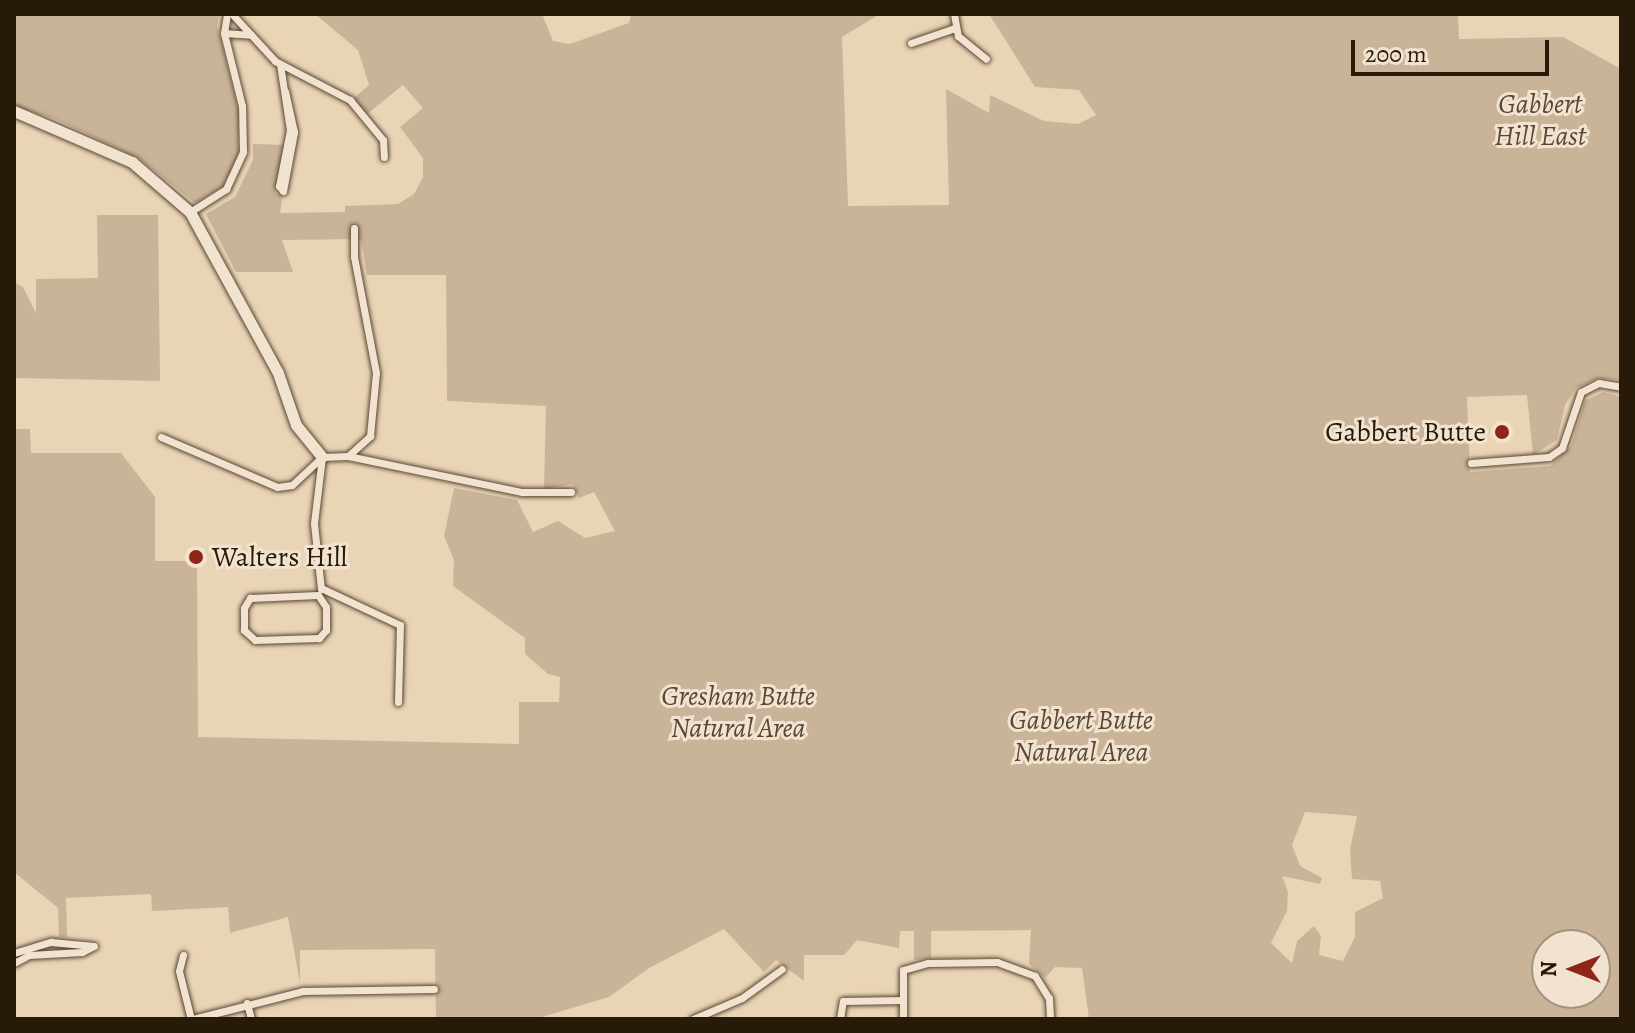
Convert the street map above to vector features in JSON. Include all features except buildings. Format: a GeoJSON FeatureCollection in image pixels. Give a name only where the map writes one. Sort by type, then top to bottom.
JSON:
{"type":"FeatureCollection","features":[{"type":"Feature","properties":{"kind":"street"},"geometry":{"type":"LineString","coordinates":[[190,212],[223,193],[242,158],[242,106],[224,33],[230,14],[280,64],[350,100],[383,140],[384,157]]}},
{"type":"Feature","properties":{"kind":"street"},"geometry":{"type":"LineString","coordinates":[[954,14],[955,28],[986,59]]}},
{"type":"Feature","properties":{"kind":"street"},"geometry":{"type":"LineString","coordinates":[[911,43],[955,28]]}},
{"type":"Feature","properties":{"kind":"street"},"geometry":{"type":"LineString","coordinates":[[224,33],[251,35]]}},
{"type":"Feature","properties":{"kind":"street"},"geometry":{"type":"LineString","coordinates":[[280,64],[294,132],[283,191],[279,186],[290,130],[285,91]]}},
{"type":"Feature","properties":{"kind":"street"},"geometry":{"type":"LineString","coordinates":[[14,111],[132,162],[190,212],[278,373],[296,425],[322,457],[314,523],[320,591],[326,607],[326,630],[319,638],[255,640],[244,630],[244,608],[250,598],[320,591],[400,625],[398,702]]}},
{"type":"Feature","properties":{"kind":"street"},"geometry":{"type":"LineString","coordinates":[[348,456],[370,436],[376,373],[354,257],[354,228]]}},
{"type":"Feature","properties":{"kind":"street"},"geometry":{"type":"LineString","coordinates":[[1471,463],[1549,457],[1562,448],[1581,392],[1599,383],[1621,387]]}},
{"type":"Feature","properties":{"kind":"street"},"geometry":{"type":"LineString","coordinates":[[161,437],[277,487],[292,485],[322,457],[348,456],[522,492],[571,492]]}},
{"type":"Feature","properties":{"kind":"street"},"geometry":{"type":"LineString","coordinates":[[14,953],[44,942],[94,946],[82,952],[29,955],[14,963]]}},
{"type":"Feature","properties":{"kind":"street"},"geometry":{"type":"LineString","coordinates":[[183,955],[179,971],[192,1019],[247,1003],[311,990],[434,989]]}},
{"type":"Feature","properties":{"kind":"street"},"geometry":{"type":"LineString","coordinates":[[903,1019],[903,970],[928,963],[1015,964],[1041,983],[1050,1019]]}},
{"type":"Feature","properties":{"kind":"street"},"geometry":{"type":"LineString","coordinates":[[693,1019],[742,998],[782,969]]}},
{"type":"Feature","properties":{"kind":"street"},"geometry":{"type":"LineString","coordinates":[[840,1019],[840,1004],[903,1000]]}},
{"type":"Feature","properties":{"kind":"street"},"geometry":{"type":"LineString","coordinates":[[247,1003],[251,1019]]}},
{"type":"Feature","properties":{"kind":"green space"},"geometry":{"type":"Polygon","coordinates":[[[14,14],[219,14],[217,26],[239,112],[238,156],[224,186],[195,203],[139,158],[55,119],[14,106],[14,14]]]}},
{"type":"Feature","properties":{"kind":"green space"},"geometry":{"type":"Polygon","coordinates":[[[315,14],[542,14],[553,41],[570,44],[629,23],[631,14],[880,14],[842,37],[848,206],[949,205],[946,89],[989,113],[990,95],[1044,121],[1078,124],[1096,115],[1079,90],[1035,87],[989,14],[1458,14],[1459,39],[1563,37],[1621,69],[1621,380],[1598,378],[1576,388],[1565,405],[1557,440],[1533,455],[1527,395],[1467,397],[1470,472],[1550,466],[1571,446],[1585,401],[1603,392],[1621,397],[1621,1019],[1089,1019],[1082,968],[1055,967],[1045,978],[1029,964],[1031,930],[931,931],[931,958],[914,960],[914,931],[900,931],[899,948],[857,940],[844,955],[804,955],[804,981],[776,960],[764,972],[724,929],[649,968],[609,997],[535,1019],[436,1019],[435,949],[300,950],[300,983],[288,917],[230,933],[228,907],[152,911],[151,894],[66,898],[67,937],[59,937],[58,908],[14,872],[14,429],[30,429],[31,453],[121,453],[155,497],[155,561],[197,561],[198,737],[519,744],[519,702],[559,702],[560,677],[548,674],[525,654],[525,638],[453,586],[454,560],[444,536],[454,488],[517,500],[533,532],[558,521],[585,538],[615,531],[594,492],[579,498],[572,484],[544,489],[546,406],[447,401],[446,275],[367,275],[361,239],[282,240],[293,272],[236,272],[206,214],[235,197],[253,160],[253,144],[286,145],[275,193],[283,195],[280,213],[345,212],[345,206],[398,204],[414,194],[423,177],[423,158],[400,127],[423,108],[403,85],[366,115],[353,99],[369,85],[358,50],[315,14]],[[1305,812],[1292,845],[1300,866],[1322,878],[1320,884],[1282,876],[1288,892],[1287,911],[1271,943],[1292,963],[1297,941],[1314,926],[1321,936],[1319,955],[1343,961],[1355,937],[1355,912],[1383,898],[1380,881],[1352,879],[1350,849],[1357,816],[1305,812]]]}},
{"type":"Feature","properties":{"kind":"green space"},"geometry":{"type":"Polygon","coordinates":[[[97,215],[158,215],[160,381],[14,378],[14,282],[23,287],[36,313],[36,279],[98,278],[97,215]]]}},
{"type":"Feature","properties":{"kind":"place","name":"Gabbert Butte"},"geometry":{"type":"Point","coordinates":[1502,432]}},
{"type":"Feature","properties":{"kind":"place","name":"Walters Hill"},"geometry":{"type":"Point","coordinates":[196,557]}},
{"type":"Feature","properties":{"kind":"park label","name":"Gabbert Hill East"},"geometry":{"type":"Point","coordinates":[1540,120]}},
{"type":"Feature","properties":{"kind":"park label","name":"Gresham Butte Natural Area"},"geometry":{"type":"Point","coordinates":[738,712]}},
{"type":"Feature","properties":{"kind":"park label","name":"Gabbert Butte Natural Area"},"geometry":{"type":"Point","coordinates":[1081,736]}}]}
